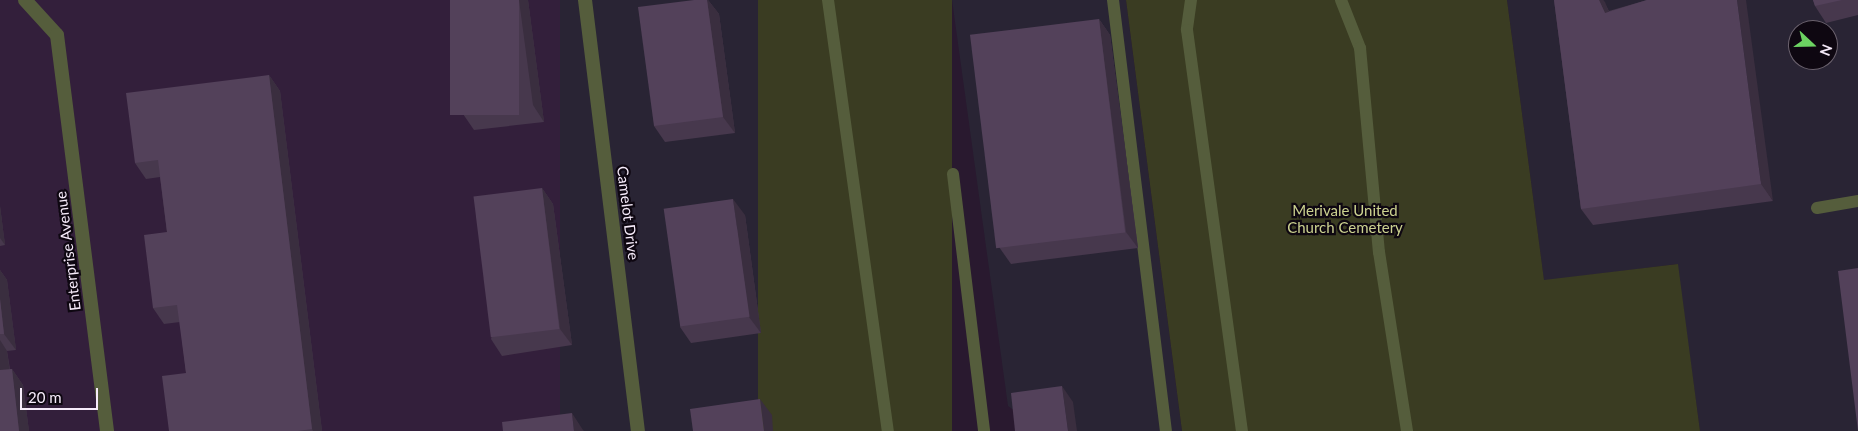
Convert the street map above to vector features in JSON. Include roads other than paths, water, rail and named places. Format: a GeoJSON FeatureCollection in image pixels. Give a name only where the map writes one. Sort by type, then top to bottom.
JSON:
{"type":"FeatureCollection","features":[{"type":"Feature","properties":{"kind":"street","name":"Enterprise Avenue"},"geometry":{"type":"LineString","coordinates":[[25,0],[57,35],[107,431]]}},
{"type":"Feature","properties":{"kind":"street","name":"Camelot Drive"},"geometry":{"type":"LineString","coordinates":[[584,0],[638,431]]}},
{"type":"Feature","properties":{"kind":"lane"},"geometry":{"type":"LineString","coordinates":[[828,0],[888,431]]}},
{"type":"Feature","properties":{"kind":"lane"},"geometry":{"type":"LineString","coordinates":[[1113,0],[1166,431]]}},
{"type":"Feature","properties":{"kind":"lane"},"geometry":{"type":"LineString","coordinates":[[1190,0],[1187,30],[1242,431]]}},
{"type":"Feature","properties":{"kind":"lane"},"geometry":{"type":"LineString","coordinates":[[1341,0],[1360,48],[1379,252],[1407,431]]}},
{"type":"Feature","properties":{"kind":"lane"},"geometry":{"type":"LineString","coordinates":[[953,174],[984,431]]}},
{"type":"Feature","properties":{"kind":"lane"},"geometry":{"type":"LineString","coordinates":[[1817,208],[1858,201]]}},
{"type":"Feature","properties":{"kind":"park label","name":"Merivale United Church Cemetery"},"geometry":{"type":"Point","coordinates":[1345,218]}}]}
